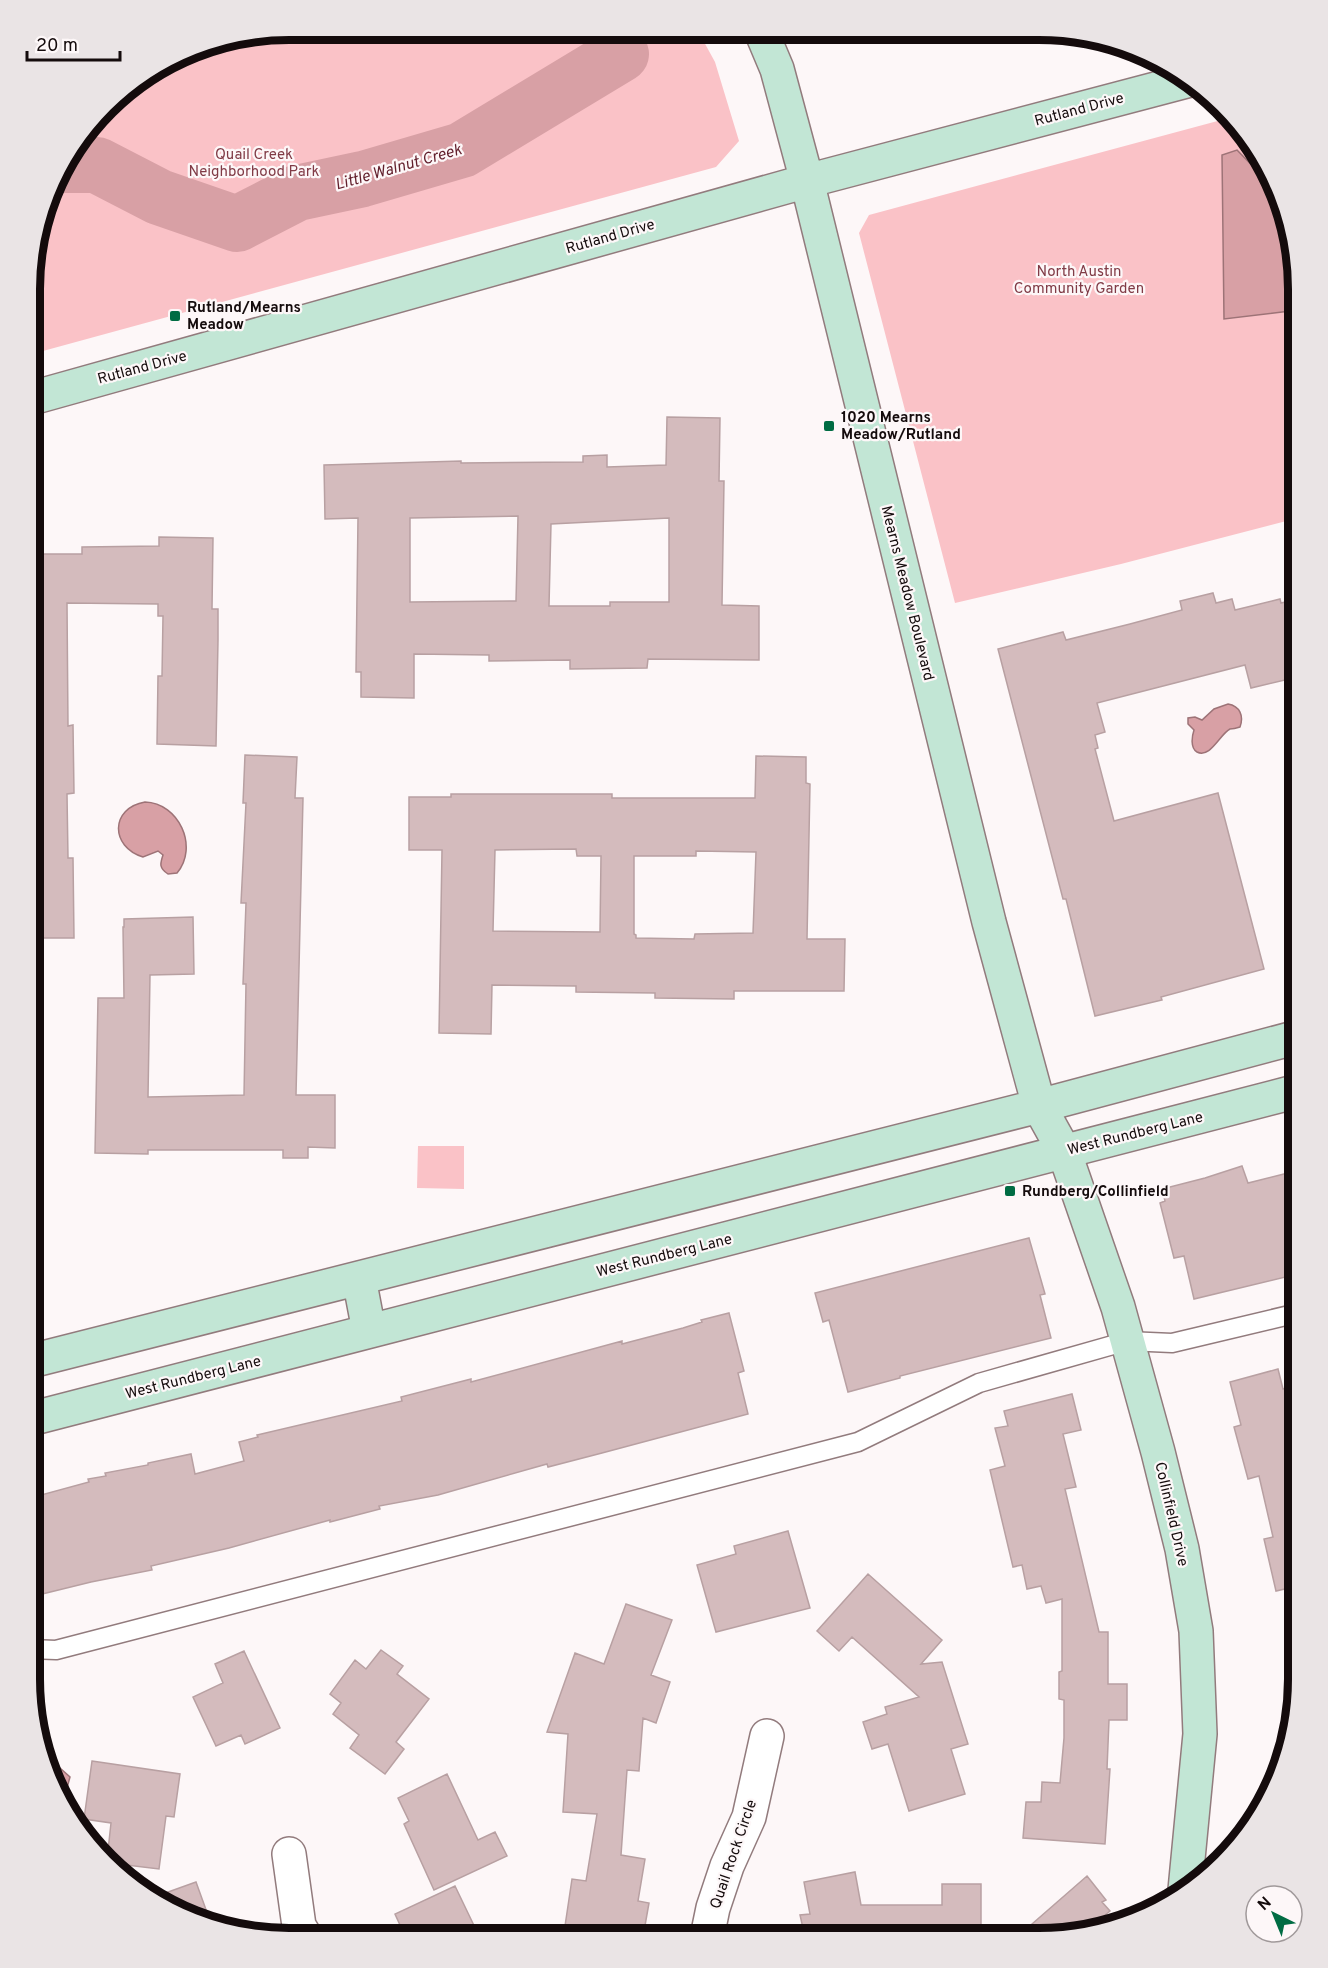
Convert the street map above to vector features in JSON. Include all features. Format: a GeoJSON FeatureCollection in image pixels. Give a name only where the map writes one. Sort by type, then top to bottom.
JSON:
{"type":"FeatureCollection","features":[{"type":"Feature","properties":{"kind":"street","name":"Mearns Meadow Boulevard"},"geometry":{"type":"LineString","coordinates":[[765,40],[777,69],[807,181],[989,922],[1039,1106],[1064,1151]]}},
{"type":"Feature","properties":{"kind":"street","name":"Rutland Drive"},"geometry":{"type":"LineString","coordinates":[[40,396],[807,181],[1177,83]]}},
{"type":"Feature","properties":{"kind":"street"},"geometry":{"type":"LineString","coordinates":[[40,1358],[1039,1106],[1288,1040]]}},
{"type":"Feature","properties":{"kind":"street","name":"West Rundberg Lane"},"geometry":{"type":"LineString","coordinates":[[40,1416],[1288,1094]]}},
{"type":"Feature","properties":{"kind":"street","name":"Collinfield Drive"},"geometry":{"type":"LineString","coordinates":[[1064,1151],[1118,1307],[1179,1538],[1196,1631],[1200,1734],[1186,1879]]}},
{"type":"Feature","properties":{"kind":"street"},"geometry":{"type":"LineString","coordinates":[[359,1278],[369,1331]]}},
{"type":"Feature","properties":{"kind":"street","name":"Quail Rock Circle"},"geometry":{"type":"LineString","coordinates":[[709,1928],[712,1908],[727,1866],[749,1817],[767,1736]]}},
{"type":"Feature","properties":{"kind":"street"},"geometry":{"type":"LineString","coordinates":[[289,1854],[300,1928]]}},
{"type":"Feature","properties":{"kind":"lane"},"geometry":{"type":"LineString","coordinates":[[40,1649],[56,1650],[68,1647],[858,1442],[979,1383],[1127,1341],[1172,1343],[1288,1315]]}},
{"type":"Feature","properties":{"kind":"green space","name":"Quail Creek Neighborhood Park"},"geometry":{"type":"Polygon","coordinates":[[[290,40],[703,40],[715,62],[739,141],[716,167],[40,352],[40,290],[45,241],[59,194],[74,165],[102,125],[138,92],[165,74],[194,59],[225,49],[290,40]]]}},
{"type":"Feature","properties":{"kind":"green space","name":"North Austin Community Garden"},"geometry":{"type":"Polygon","coordinates":[[[1221,120],[1245,151],[1262,180],[1269,194],[1283,241],[1288,290],[1288,521],[1121,564],[955,603],[859,233],[869,215],[1221,120]]]}},
{"type":"Feature","properties":{"kind":"green space"},"geometry":{"type":"Polygon","coordinates":[[[418,1146],[464,1146],[464,1189],[417,1188],[418,1146]]]}},
{"type":"Feature","properties":{"kind":"shaded area"},"geometry":{"type":"Polygon","coordinates":[[[1237,150],[1257,170],[1269,194],[1283,241],[1288,311],[1224,319],[1222,155],[1237,150]]]}},
{"type":"Feature","properties":{"kind":"shaded area"},"geometry":{"type":"Polygon","coordinates":[[[1228,704],[1236,707],[1240,712],[1242,719],[1240,727],[1230,729],[1206,752],[1197,752],[1192,745],[1194,730],[1188,724],[1188,718],[1195,717],[1202,720],[1214,709],[1228,704]]]}},
{"type":"Feature","properties":{"kind":"shaded area"},"geometry":{"type":"Polygon","coordinates":[[[145,802],[157,804],[167,810],[182,828],[186,839],[186,851],[177,873],[168,874],[163,870],[161,863],[163,855],[158,851],[143,857],[132,852],[124,845],[120,837],[118,828],[125,812],[145,802]]]}},
{"type":"Feature","properties":{"kind":"shaded area"},"geometry":{"type":"Polygon","coordinates":[[[60,1768],[70,1777],[67,1789],[59,1774],[57,1769],[60,1768]]]}},
{"type":"Feature","properties":{"kind":"building"},"geometry":{"type":"Polygon","coordinates":[[[667,417],[720,418],[719,481],[724,481],[722,605],[759,606],[759,660],[648,659],[647,668],[570,669],[570,660],[489,661],[489,655],[414,654],[414,698],[361,697],[361,672],[356,672],[358,518],[325,519],[324,465],[461,461],[461,463],[583,462],[583,456],[607,455],[607,467],[666,465],[667,417]],[[518,516],[410,518],[410,602],[516,601],[518,516]],[[669,518],[551,524],[549,606],[610,606],[610,602],[669,602],[669,518]]]}},
{"type":"Feature","properties":{"kind":"building"},"geometry":{"type":"Polygon","coordinates":[[[159,537],[213,538],[212,609],[218,609],[216,746],[157,744],[158,676],[162,676],[163,616],[158,616],[158,604],[67,603],[68,726],[73,725],[74,793],[67,794],[68,858],[73,858],[74,938],[40,938],[40,554],[82,554],[82,547],[159,546],[159,537]]]}},
{"type":"Feature","properties":{"kind":"building"},"geometry":{"type":"Polygon","coordinates":[[[1213,593],[1216,603],[1232,599],[1235,610],[1280,599],[1281,603],[1288,601],[1288,679],[1251,688],[1245,665],[1097,703],[1105,732],[1095,735],[1098,748],[1095,749],[1114,821],[1218,793],[1264,969],[1161,997],[1162,1000],[1095,1016],[1066,899],[1063,899],[998,649],[1063,632],[1066,640],[1130,624],[1182,610],[1180,601],[1213,593]]]}},
{"type":"Feature","properties":{"kind":"building"},"geometry":{"type":"Polygon","coordinates":[[[245,755],[297,757],[295,798],[303,798],[296,1095],[335,1095],[335,1148],[308,1147],[308,1158],[283,1158],[283,1150],[148,1150],[148,1154],[95,1153],[98,998],[124,998],[124,919],[193,917],[194,974],[150,975],[148,1097],[244,1095],[246,984],[243,984],[246,903],[241,903],[246,803],[243,803],[245,755]]]}},
{"type":"Feature","properties":{"kind":"building"},"geometry":{"type":"Polygon","coordinates":[[[756,756],[806,757],[806,783],[810,784],[807,939],[845,939],[844,991],[734,991],[734,999],[655,998],[655,993],[576,992],[576,986],[492,985],[491,1034],[439,1033],[442,850],[409,850],[409,797],[451,797],[451,794],[612,794],[612,798],[755,798],[756,756]],[[576,849],[495,850],[493,931],[600,932],[601,856],[577,856],[576,849]],[[696,851],[696,856],[634,856],[634,934],[636,938],[694,939],[695,934],[753,933],[756,852],[696,851]]]}},
{"type":"Feature","properties":{"kind":"building"},"geometry":{"type":"Polygon","coordinates":[[[1242,1166],[1248,1183],[1288,1173],[1288,1276],[1194,1299],[1184,1256],[1174,1258],[1160,1203],[1165,1201],[1162,1189],[1242,1166]]]}},
{"type":"Feature","properties":{"kind":"building"},"geometry":{"type":"Polygon","coordinates":[[[1029,1238],[1045,1294],[1040,1295],[1051,1338],[900,1376],[900,1378],[848,1392],[829,1320],[823,1322],[815,1293],[1029,1238]]]}},
{"type":"Feature","properties":{"kind":"building"},"geometry":{"type":"Polygon","coordinates":[[[729,1313],[744,1371],[738,1373],[748,1414],[548,1467],[547,1464],[438,1495],[379,1506],[380,1509],[151,1566],[152,1570],[40,1595],[40,1495],[89,1482],[88,1479],[106,1476],[105,1473],[191,1454],[195,1474],[244,1461],[239,1442],[258,1437],[257,1435],[402,1401],[401,1397],[471,1379],[471,1382],[622,1341],[622,1344],[683,1328],[702,1322],[701,1320],[729,1313]]]}},
{"type":"Feature","properties":{"kind":"building"},"geometry":{"type":"Polygon","coordinates":[[[1278,1369],[1283,1389],[1288,1388],[1288,1599],[1285,1589],[1276,1591],[1264,1539],[1273,1537],[1259,1476],[1248,1479],[1234,1427],[1241,1425],[1230,1382],[1278,1369]]]}},
{"type":"Feature","properties":{"kind":"building"},"geometry":{"type":"Polygon","coordinates":[[[1072,1394],[1081,1430],[1063,1434],[1076,1487],[1065,1489],[1099,1632],[1108,1632],[1108,1684],[1127,1684],[1127,1720],[1109,1720],[1107,1769],[1110,1769],[1105,1844],[1023,1838],[1026,1802],[1041,1802],[1042,1782],[1060,1783],[1064,1738],[1064,1700],[1059,1699],[1059,1672],[1062,1671],[1062,1599],[1046,1603],[1041,1586],[1027,1589],[1022,1565],[1013,1567],[990,1470],[1005,1466],[995,1428],[1008,1426],[1004,1411],[1072,1394]]]}},
{"type":"Feature","properties":{"kind":"building"},"geometry":{"type":"Polygon","coordinates":[[[788,1531],[810,1608],[716,1632],[697,1565],[736,1554],[734,1546],[788,1531]]]}},
{"type":"Feature","properties":{"kind":"building"},"geometry":{"type":"Polygon","coordinates":[[[868,1574],[942,1640],[921,1664],[942,1662],[968,1744],[951,1749],[965,1794],[909,1811],[888,1744],[872,1749],[863,1722],[887,1714],[885,1707],[919,1697],[852,1637],[839,1651],[817,1631],[868,1574]]]}},
{"type":"Feature","properties":{"kind":"building"},"geometry":{"type":"Polygon","coordinates":[[[626,1604],[672,1620],[651,1675],[670,1682],[656,1723],[643,1718],[639,1771],[627,1770],[621,1855],[645,1859],[638,1901],[649,1903],[645,1928],[565,1926],[572,1879],[586,1881],[597,1814],[563,1812],[568,1734],[547,1732],[575,1653],[604,1664],[626,1604]]]}},
{"type":"Feature","properties":{"kind":"building"},"geometry":{"type":"Polygon","coordinates":[[[381,1650],[403,1666],[397,1674],[429,1699],[396,1742],[404,1749],[385,1774],[350,1748],[359,1735],[333,1714],[341,1703],[330,1694],[355,1660],[366,1669],[381,1650]]]}},
{"type":"Feature","properties":{"kind":"building"},"geometry":{"type":"Polygon","coordinates":[[[244,1651],[280,1728],[245,1744],[241,1735],[216,1746],[193,1697],[223,1683],[215,1664],[244,1651]]]}},
{"type":"Feature","properties":{"kind":"building"},"geometry":{"type":"Polygon","coordinates":[[[92,1761],[180,1774],[174,1817],[166,1816],[159,1869],[124,1865],[108,1849],[111,1823],[84,1819],[92,1761]]]}},
{"type":"Feature","properties":{"kind":"building"},"geometry":{"type":"Polygon","coordinates":[[[447,1774],[478,1840],[495,1832],[507,1856],[434,1890],[404,1824],[409,1821],[398,1798],[447,1774]]]}},
{"type":"Feature","properties":{"kind":"building"},"geometry":{"type":"Polygon","coordinates":[[[855,1872],[861,1905],[942,1905],[942,1884],[981,1884],[981,1928],[803,1928],[800,1915],[810,1914],[804,1882],[855,1872]]]}},
{"type":"Feature","properties":{"kind":"building"},"geometry":{"type":"Polygon","coordinates":[[[1087,1876],[1106,1900],[1102,1902],[1110,1911],[1099,1920],[1087,1923],[1027,1928],[1087,1876]]]}},
{"type":"Feature","properties":{"kind":"building"},"geometry":{"type":"Polygon","coordinates":[[[196,1882],[207,1913],[194,1909],[164,1893],[196,1882]]]}},
{"type":"Feature","properties":{"kind":"building"},"geometry":{"type":"Polygon","coordinates":[[[455,1886],[475,1928],[401,1928],[395,1914],[455,1886]]]}},
{"type":"Feature","properties":{"kind":"waterway","name":"Little Walnut Creek"},"geometry":{"type":"LineString","coordinates":[[74,165],[97,165],[159,197],[237,224],[297,193],[363,179],[462,150],[621,54]]}},
{"type":"Feature","properties":{"kind":"place","name":"Rutland/Mearns Meadow"},"geometry":{"type":"Point","coordinates":[175,316]}},
{"type":"Feature","properties":{"kind":"place","name":"1020 Mearns Meadow/Rutland"},"geometry":{"type":"Point","coordinates":[829,426]}},
{"type":"Feature","properties":{"kind":"place","name":"Rundberg/Collinfield"},"geometry":{"type":"Point","coordinates":[1010,1191]}}]}
